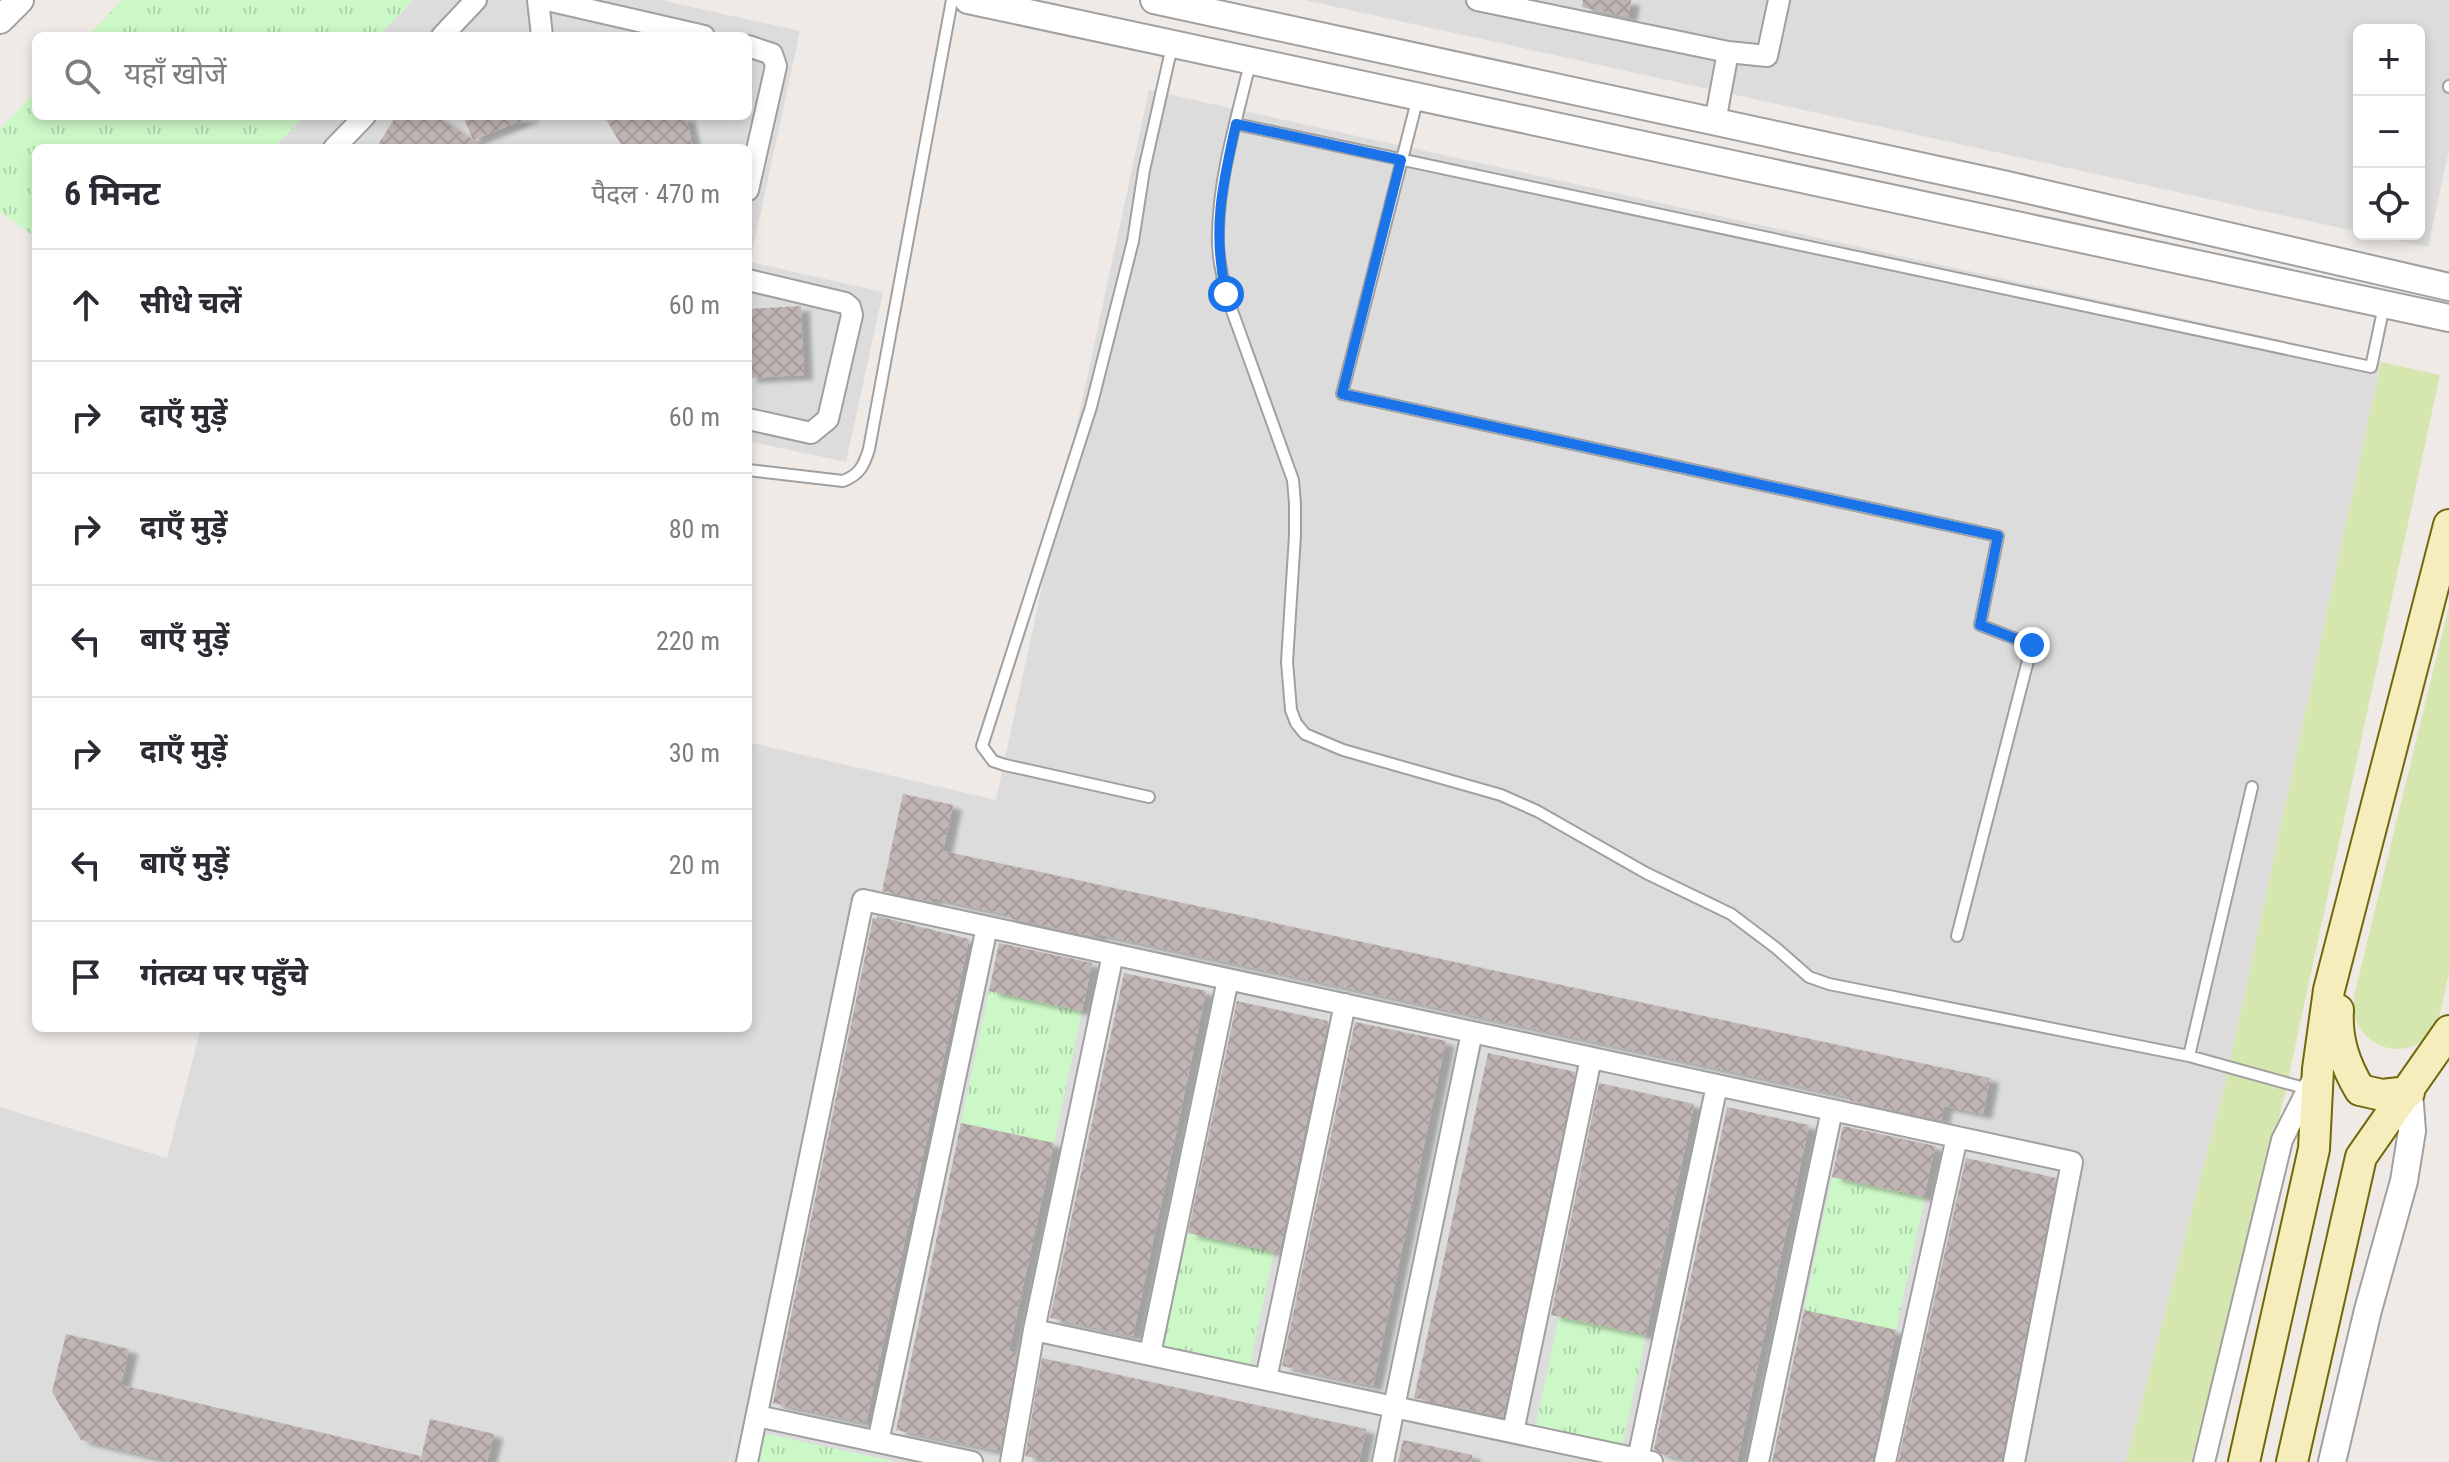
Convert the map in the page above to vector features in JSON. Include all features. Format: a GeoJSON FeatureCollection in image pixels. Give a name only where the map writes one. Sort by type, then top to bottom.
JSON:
{"type":"FeatureCollection","features":[{"type":"Feature","properties":{"kind":"main road"},"geometry":{"type":"LineString","coordinates":[[2244,1462],[2314,1149],[2313,1079],[2329,990],[2449,525]]}},
{"type":"Feature","properties":{"kind":"main road"},"geometry":{"type":"LineString","coordinates":[[2339,954],[2342,975],[2337,1032],[2348,1070],[2360,1090],[2382,1095],[2409,1092]]}},
{"type":"Feature","properties":{"kind":"main road"},"geometry":{"type":"LineString","coordinates":[[2292,1462],[2361,1157],[2447,1037]]}},
{"type":"Feature","properties":{"kind":"street"},"geometry":{"type":"LineString","coordinates":[[0,20],[20,0]]}},
{"type":"Feature","properties":{"kind":"street"},"geometry":{"type":"LineString","coordinates":[[446,32],[476,0]]}},
{"type":"Feature","properties":{"kind":"street"},"geometry":{"type":"LineString","coordinates":[[538,0],[542,32]]}},
{"type":"Feature","properties":{"kind":"street"},"geometry":{"type":"LineString","coordinates":[[547,0],[608,7],[691,32]]}},
{"type":"Feature","properties":{"kind":"street"},"geometry":{"type":"LineString","coordinates":[[968,0],[2449,318]]}},
{"type":"Feature","properties":{"kind":"street"},"geometry":{"type":"LineString","coordinates":[[1154,0],[1208,6],[2449,287]]}},
{"type":"Feature","properties":{"kind":"street"},"geometry":{"type":"LineString","coordinates":[[1477,0],[1728,52],[1767,56],[1779,0]]}},
{"type":"Feature","properties":{"kind":"street"},"geometry":{"type":"LineString","coordinates":[[752,47],[772,54],[776,66],[752,172]]}},
{"type":"Feature","properties":{"kind":"street"},"geometry":{"type":"LineString","coordinates":[[1715,122],[1728,52]]}},
{"type":"Feature","properties":{"kind":"street"},"geometry":{"type":"LineString","coordinates":[[338,144],[361,120]]}},
{"type":"Feature","properties":{"kind":"street"},"geometry":{"type":"LineString","coordinates":[[752,281],[845,303],[852,315],[828,419],[811,433],[752,420]]}},
{"type":"Feature","properties":{"kind":"street"},"geometry":{"type":"LineString","coordinates":[[747,1462],[863,900],[2072,1162],[2014,1462]]}},
{"type":"Feature","properties":{"kind":"street"},"geometry":{"type":"LineString","coordinates":[[878,1442],[987,927]]}},
{"type":"Feature","properties":{"kind":"street"},"geometry":{"type":"LineString","coordinates":[[1011,1462],[1034,1330],[1113,954]]}},
{"type":"Feature","properties":{"kind":"street"},"geometry":{"type":"LineString","coordinates":[[1150,1354],[1228,979]]}},
{"type":"Feature","properties":{"kind":"street"},"geometry":{"type":"LineString","coordinates":[[1266,1379],[1345,1004]]}},
{"type":"Feature","properties":{"kind":"street"},"geometry":{"type":"LineString","coordinates":[[1383,1462],[1472,1032]]}},
{"type":"Feature","properties":{"kind":"street"},"geometry":{"type":"LineString","coordinates":[[1513,1432],[1591,1058]]}},
{"type":"Feature","properties":{"kind":"street"},"geometry":{"type":"LineString","coordinates":[[2204,1462],[2282,1140],[2313,1079]]}},
{"type":"Feature","properties":{"kind":"street"},"geometry":{"type":"LineString","coordinates":[[1034,1330],[1645,1461],[1717,1085]]}},
{"type":"Feature","properties":{"kind":"street"},"geometry":{"type":"LineString","coordinates":[[2332,1462],[2368,1310],[2404,1181],[2412,1131],[2409,1092]]}},
{"type":"Feature","properties":{"kind":"street"},"geometry":{"type":"LineString","coordinates":[[1758,1462],[1832,1110]]}},
{"type":"Feature","properties":{"kind":"street"},"geometry":{"type":"LineString","coordinates":[[1885,1462],[1957,1137]]}},
{"type":"Feature","properties":{"kind":"street"},"geometry":{"type":"LineString","coordinates":[[757,1416],[972,1462]]}},
{"type":"Feature","properties":{"kind":"lane"},"geometry":{"type":"LineString","coordinates":[[752,470],[843,481],[857,476],[865,463],[952,0]]}},
{"type":"Feature","properties":{"kind":"lane"},"geometry":{"type":"LineString","coordinates":[[1149,797],[1005,765],[993,761],[982,746],[1091,407],[1133,241],[1144,170],[1173,44]]}},
{"type":"Feature","properties":{"kind":"lane"},"geometry":{"type":"LineString","coordinates":[[1250,61],[1221,192],[1218,234],[1220,264],[1226,294],[1293,480],[1295,535],[1287,662],[1291,710],[1305,734],[1343,750],[1501,795],[1537,811],[1646,873],[1731,914],[1809,977],[1829,984],[2313,1079]]}},
{"type":"Feature","properties":{"kind":"lane"},"geometry":{"type":"LineString","coordinates":[[1418,97],[1342,394],[1998,536],[1980,625],[2032,645],[1957,936]]}},
{"type":"Feature","properties":{"kind":"lane"},"geometry":{"type":"LineString","coordinates":[[1236,124],[2371,367],[2384,304]]}},
{"type":"Feature","properties":{"kind":"lane"},"geometry":{"type":"LineString","coordinates":[[2189,1056],[2252,787]]}},
{"type":"Feature","properties":{"kind":"shaded area"},"geometry":{"type":"Polygon","coordinates":[[[413,0],[660,0],[800,31],[752,253],[752,144],[278,144],[300,120],[752,120],[752,32],[383,32],[413,0]]]}},
{"type":"Feature","properties":{"kind":"shaded area"},"geometry":{"type":"Polygon","coordinates":[[[1304,0],[2449,0],[2449,150],[2428,247],[2396,240],[2425,240],[2425,24],[2353,24],[2353,231],[1304,0]]]}},
{"type":"Feature","properties":{"kind":"shaded area"},"geometry":{"type":"Polygon","coordinates":[[[1149,90],[2381,362],[2225,1085],[2126,1462],[730,1462],[739,1420],[729,1462],[0,1462],[0,1107],[167,1158],[200,1032],[752,1032],[752,743],[996,800],[1149,90]]]}},
{"type":"Feature","properties":{"kind":"shaded area"},"geometry":{"type":"Polygon","coordinates":[[[752,262],[883,292],[846,462],[752,442],[752,262]]]}},
{"type":"Feature","properties":{"kind":"green space"},"geometry":{"type":"Polygon","coordinates":[[[122,0],[413,0],[383,32],[92,32],[122,0]]]}},
{"type":"Feature","properties":{"kind":"green space"},"geometry":{"type":"Polygon","coordinates":[[[32,95],[32,120],[300,120],[278,144],[32,144],[32,235],[0,212],[0,129],[32,95]]]}},
{"type":"Feature","properties":{"kind":"green space"},"geometry":{"type":"Polygon","coordinates":[[[2381,362],[2440,375],[2284,1098],[2191,1462],[2126,1462],[2225,1085],[2381,362]]]}},
{"type":"Feature","properties":{"kind":"green space"},"geometry":{"type":"Polygon","coordinates":[[[2449,606],[2449,973],[2439,1016],[2432,1031],[2418,1044],[2408,1048],[2387,1048],[2368,1038],[2361,1030],[2355,1017],[2354,996],[2449,606]]]}},
{"type":"Feature","properties":{"kind":"green space"},"geometry":{"type":"Polygon","coordinates":[[[989,991],[1082,1011],[1054,1143],[961,1123],[989,991]]]}},
{"type":"Feature","properties":{"kind":"green space"},"geometry":{"type":"Polygon","coordinates":[[[1832,1177],[1925,1197],[1896,1330],[1804,1310],[1832,1177]]]}},
{"type":"Feature","properties":{"kind":"green space"},"geometry":{"type":"Polygon","coordinates":[[[1188,1233],[1274,1252],[1249,1369],[1163,1350],[1188,1233]]]}},
{"type":"Feature","properties":{"kind":"green space"},"geometry":{"type":"Polygon","coordinates":[[[1559,1316],[1646,1335],[1622,1448],[1535,1429],[1559,1316]]]}},
{"type":"Feature","properties":{"kind":"green space"},"geometry":{"type":"Polygon","coordinates":[[[762,1433],[897,1462],[756,1462],[762,1433]]]}},
{"type":"Feature","properties":{"kind":"building"},"geometry":{"type":"Polygon","coordinates":[[[1583,0],[1631,0],[1628,17],[1582,7],[1583,0]]]}},
{"type":"Feature","properties":{"kind":"building"},"geometry":{"type":"Polygon","coordinates":[[[394,120],[442,120],[480,144],[378,144],[394,120]]]}},
{"type":"Feature","properties":{"kind":"building"},"geometry":{"type":"Polygon","coordinates":[[[465,120],[523,120],[473,140],[465,120]]]}},
{"type":"Feature","properties":{"kind":"building"},"geometry":{"type":"Polygon","coordinates":[[[606,120],[687,120],[692,144],[621,144],[606,120]]]}},
{"type":"Feature","properties":{"kind":"building"},"geometry":{"type":"Polygon","coordinates":[[[801,306],[804,375],[752,378],[752,309],[801,306]]]}},
{"type":"Feature","properties":{"kind":"building"},"geometry":{"type":"Polygon","coordinates":[[[903,794],[953,805],[943,851],[1990,1078],[1983,1114],[1944,1106],[1941,1120],[1848,1100],[1849,1097],[1098,934],[1097,937],[1005,917],[1005,914],[933,898],[932,902],[882,891],[903,794]]]}},
{"type":"Feature","properties":{"kind":"building"},"geometry":{"type":"Polygon","coordinates":[[[877,916],[969,939],[866,1423],[773,1403],[873,918],[877,916]]]}},
{"type":"Feature","properties":{"kind":"building"},"geometry":{"type":"Polygon","coordinates":[[[999,943],[1092,963],[1082,1011],[989,991],[999,943]]]}},
{"type":"Feature","properties":{"kind":"building"},"geometry":{"type":"Polygon","coordinates":[[[1124,973],[1206,991],[1133,1336],[1050,1318],[1124,973]]]}},
{"type":"Feature","properties":{"kind":"building"},"geometry":{"type":"Polygon","coordinates":[[[1237,1001],[1328,1021],[1279,1253],[1188,1233],[1237,1001]]]}},
{"type":"Feature","properties":{"kind":"building"},"geometry":{"type":"Polygon","coordinates":[[[1355,1022],[1446,1041],[1373,1386],[1282,1366],[1355,1022]]]}},
{"type":"Feature","properties":{"kind":"building"},"geometry":{"type":"Polygon","coordinates":[[[1488,1053],[1575,1072],[1503,1417],[1414,1398],[1488,1053]]]}},
{"type":"Feature","properties":{"kind":"building"},"geometry":{"type":"Polygon","coordinates":[[[1599,1083],[1694,1104],[1646,1335],[1551,1315],[1599,1083]]]}},
{"type":"Feature","properties":{"kind":"building"},"geometry":{"type":"Polygon","coordinates":[[[1727,1107],[1809,1125],[1737,1462],[1698,1462],[1662,1454],[1654,1449],[1727,1107]]]}},
{"type":"Feature","properties":{"kind":"building"},"geometry":{"type":"Polygon","coordinates":[[[961,1123],[1054,1143],[1009,1351],[1017,1353],[1000,1451],[896,1430],[961,1123]]]}},
{"type":"Feature","properties":{"kind":"building"},"geometry":{"type":"Polygon","coordinates":[[[1843,1126],[1935,1146],[1924,1197],[1832,1177],[1843,1126]]]}},
{"type":"Feature","properties":{"kind":"building"},"geometry":{"type":"Polygon","coordinates":[[[1966,1158],[2056,1178],[2001,1462],[1898,1462],[1966,1158]]]}},
{"type":"Feature","properties":{"kind":"building"},"geometry":{"type":"Polygon","coordinates":[[[1804,1310],[1896,1330],[1872,1462],[1772,1462],[1804,1310]]]}},
{"type":"Feature","properties":{"kind":"building"},"geometry":{"type":"Polygon","coordinates":[[[66,1334],[129,1349],[121,1385],[420,1456],[419,1462],[174,1462],[81,1440],[52,1392],[66,1334]]]}},
{"type":"Feature","properties":{"kind":"building"},"geometry":{"type":"Polygon","coordinates":[[[1042,1358],[1366,1429],[1359,1462],[1055,1462],[1025,1456],[1042,1358]]]}},
{"type":"Feature","properties":{"kind":"building"},"geometry":{"type":"Polygon","coordinates":[[[430,1419],[494,1434],[487,1462],[420,1462],[430,1419]]]}},
{"type":"Feature","properties":{"kind":"building"},"geometry":{"type":"Polygon","coordinates":[[[1403,1440],[1472,1455],[1472,1462],[1398,1462],[1403,1440]]]}},
{"type":"Feature","properties":{"kind":"route"},"geometry":{"type":"LineString","coordinates":[[1226,294],[1218,234],[1221,192],[1236,124],[1401,160],[1342,394],[1998,536],[1980,625],[2032,645]]}}]}
